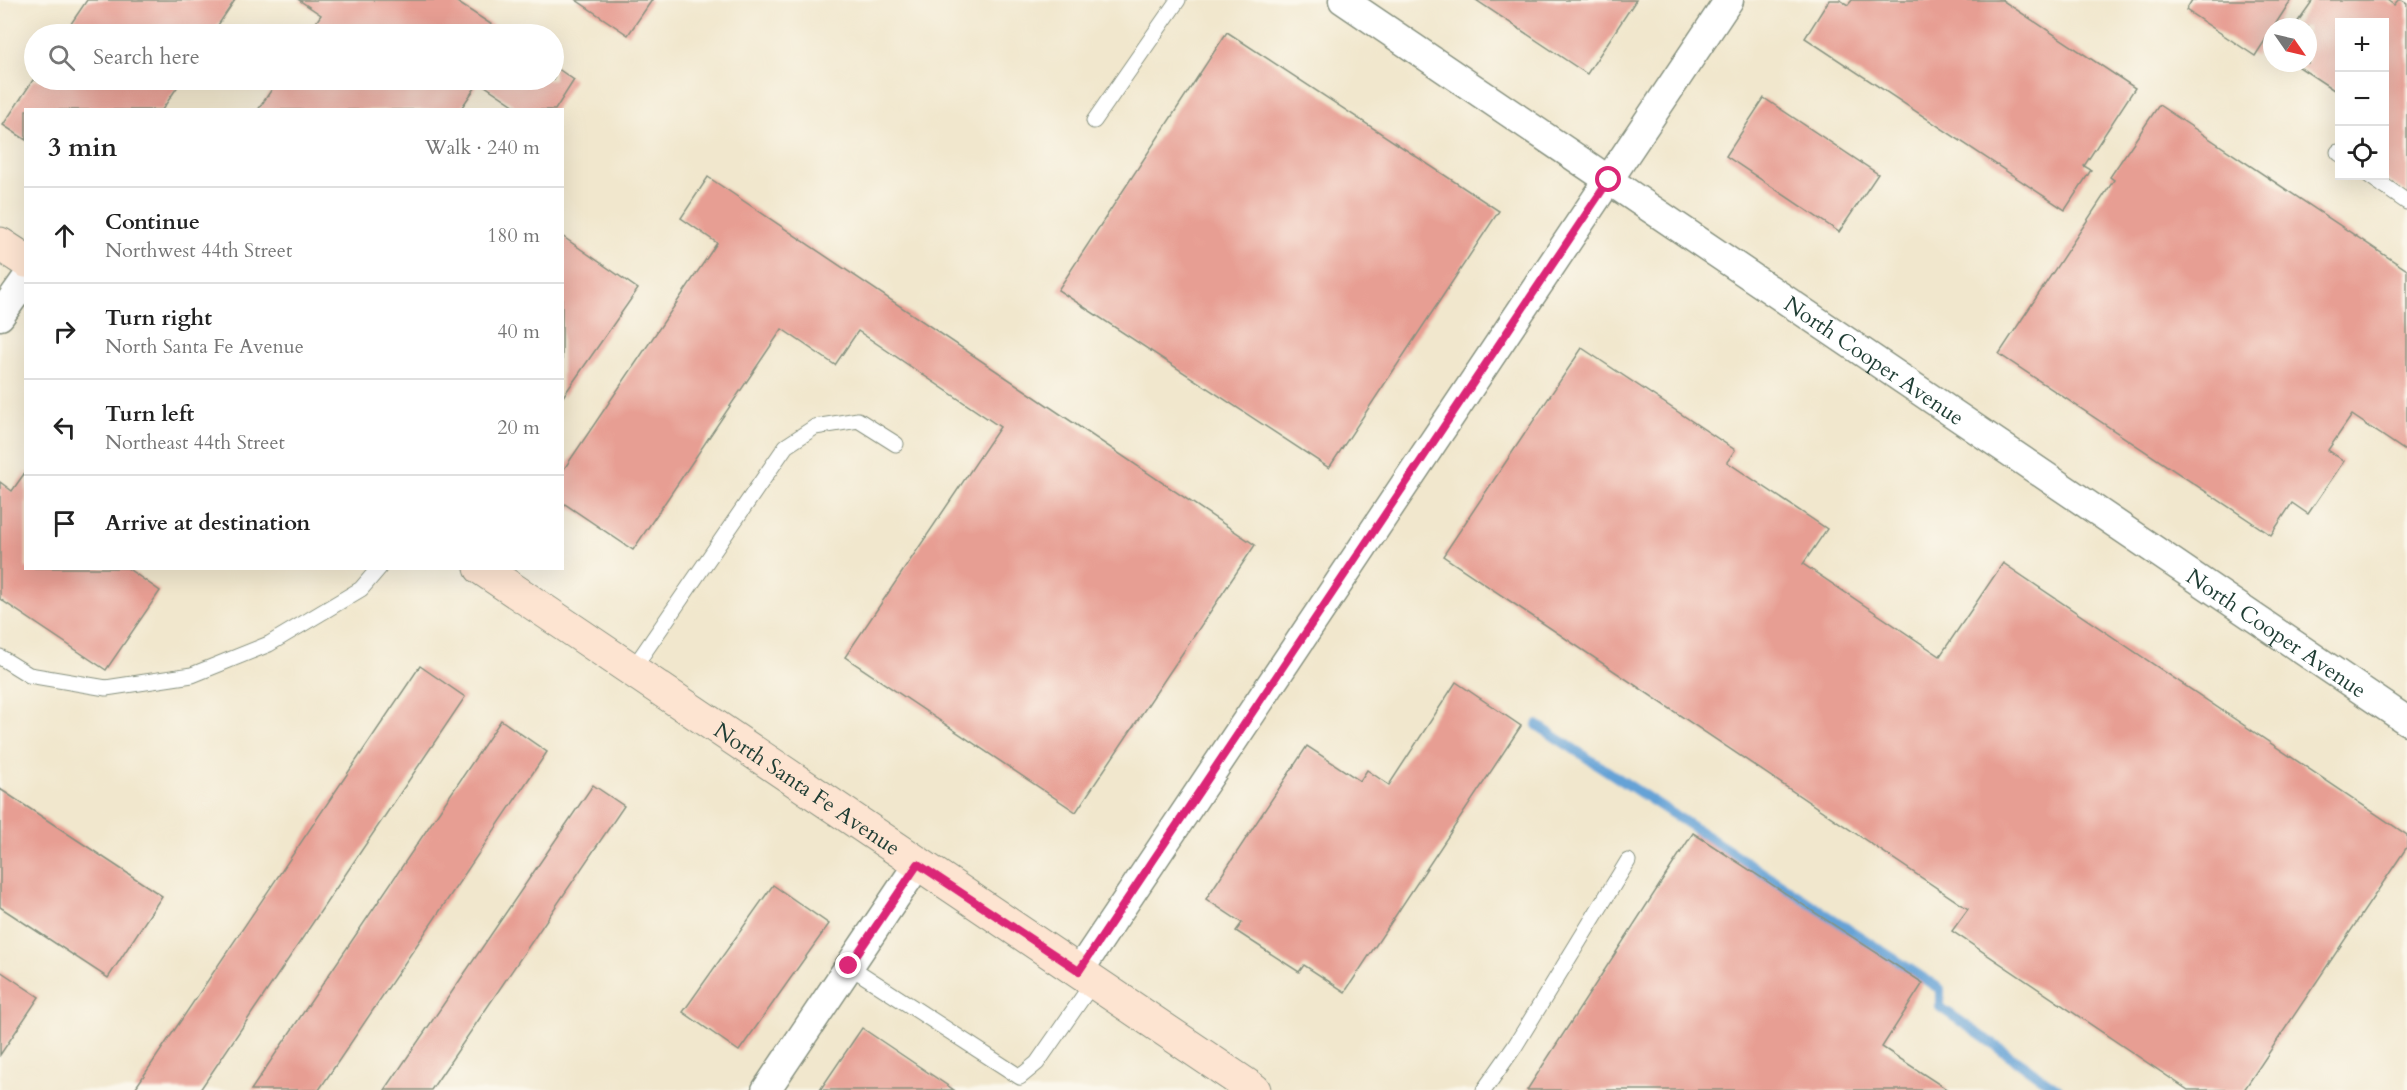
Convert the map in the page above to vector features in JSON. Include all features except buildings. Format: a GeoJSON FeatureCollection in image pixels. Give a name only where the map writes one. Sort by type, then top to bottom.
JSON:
{"type":"FeatureCollection","features":[{"type":"Feature","properties":{"kind":"main road"},"geometry":{"type":"LineString","coordinates":[[0,243],[24,260]]}},
{"type":"Feature","properties":{"kind":"main road","name":"North Santa Fe Avenue"},"geometry":{"type":"LineString","coordinates":[[484,570],[1254,1090]]}},
{"type":"Feature","properties":{"kind":"street","name":"North Cooper Avenue"},"geometry":{"type":"LineString","coordinates":[[1343,0],[2407,721]]}},
{"type":"Feature","properties":{"kind":"street"},"geometry":{"type":"LineString","coordinates":[[1086,976],[1729,0]]}},
{"type":"Feature","properties":{"kind":"street"},"geometry":{"type":"LineString","coordinates":[[0,316],[24,282]]}},
{"type":"Feature","properties":{"kind":"street"},"geometry":{"type":"LineString","coordinates":[[766,1090],[918,864]]}},
{"type":"Feature","properties":{"kind":"lane"},"geometry":{"type":"LineString","coordinates":[[1094,122],[1178,0]]}},
{"type":"Feature","properties":{"kind":"lane"},"geometry":{"type":"LineString","coordinates":[[2376,180],[2407,202]]}},
{"type":"Feature","properties":{"kind":"lane"},"geometry":{"type":"LineString","coordinates":[[632,670],[786,446],[815,428],[858,420],[896,444]]}},
{"type":"Feature","properties":{"kind":"lane"},"geometry":{"type":"LineString","coordinates":[[0,657],[29,675],[106,688],[192,675],[270,644],[361,589],[377,570]]}},
{"type":"Feature","properties":{"kind":"lane"},"geometry":{"type":"LineString","coordinates":[[1484,1090],[1515,1046],[1628,861]]}},
{"type":"Feature","properties":{"kind":"lane"},"geometry":{"type":"LineString","coordinates":[[849,966],[1020,1077],[1037,1063],[1086,976]]}},
{"type":"Feature","properties":{"kind":"waterway"},"geometry":{"type":"LineString","coordinates":[[1537,725],[1940,989],[1940,1007],[2059,1090]]}},
{"type":"Feature","properties":{"kind":"route"},"geometry":{"type":"LineString","coordinates":[[849,966],[918,864],[1079,971],[1609,180]]}}]}
